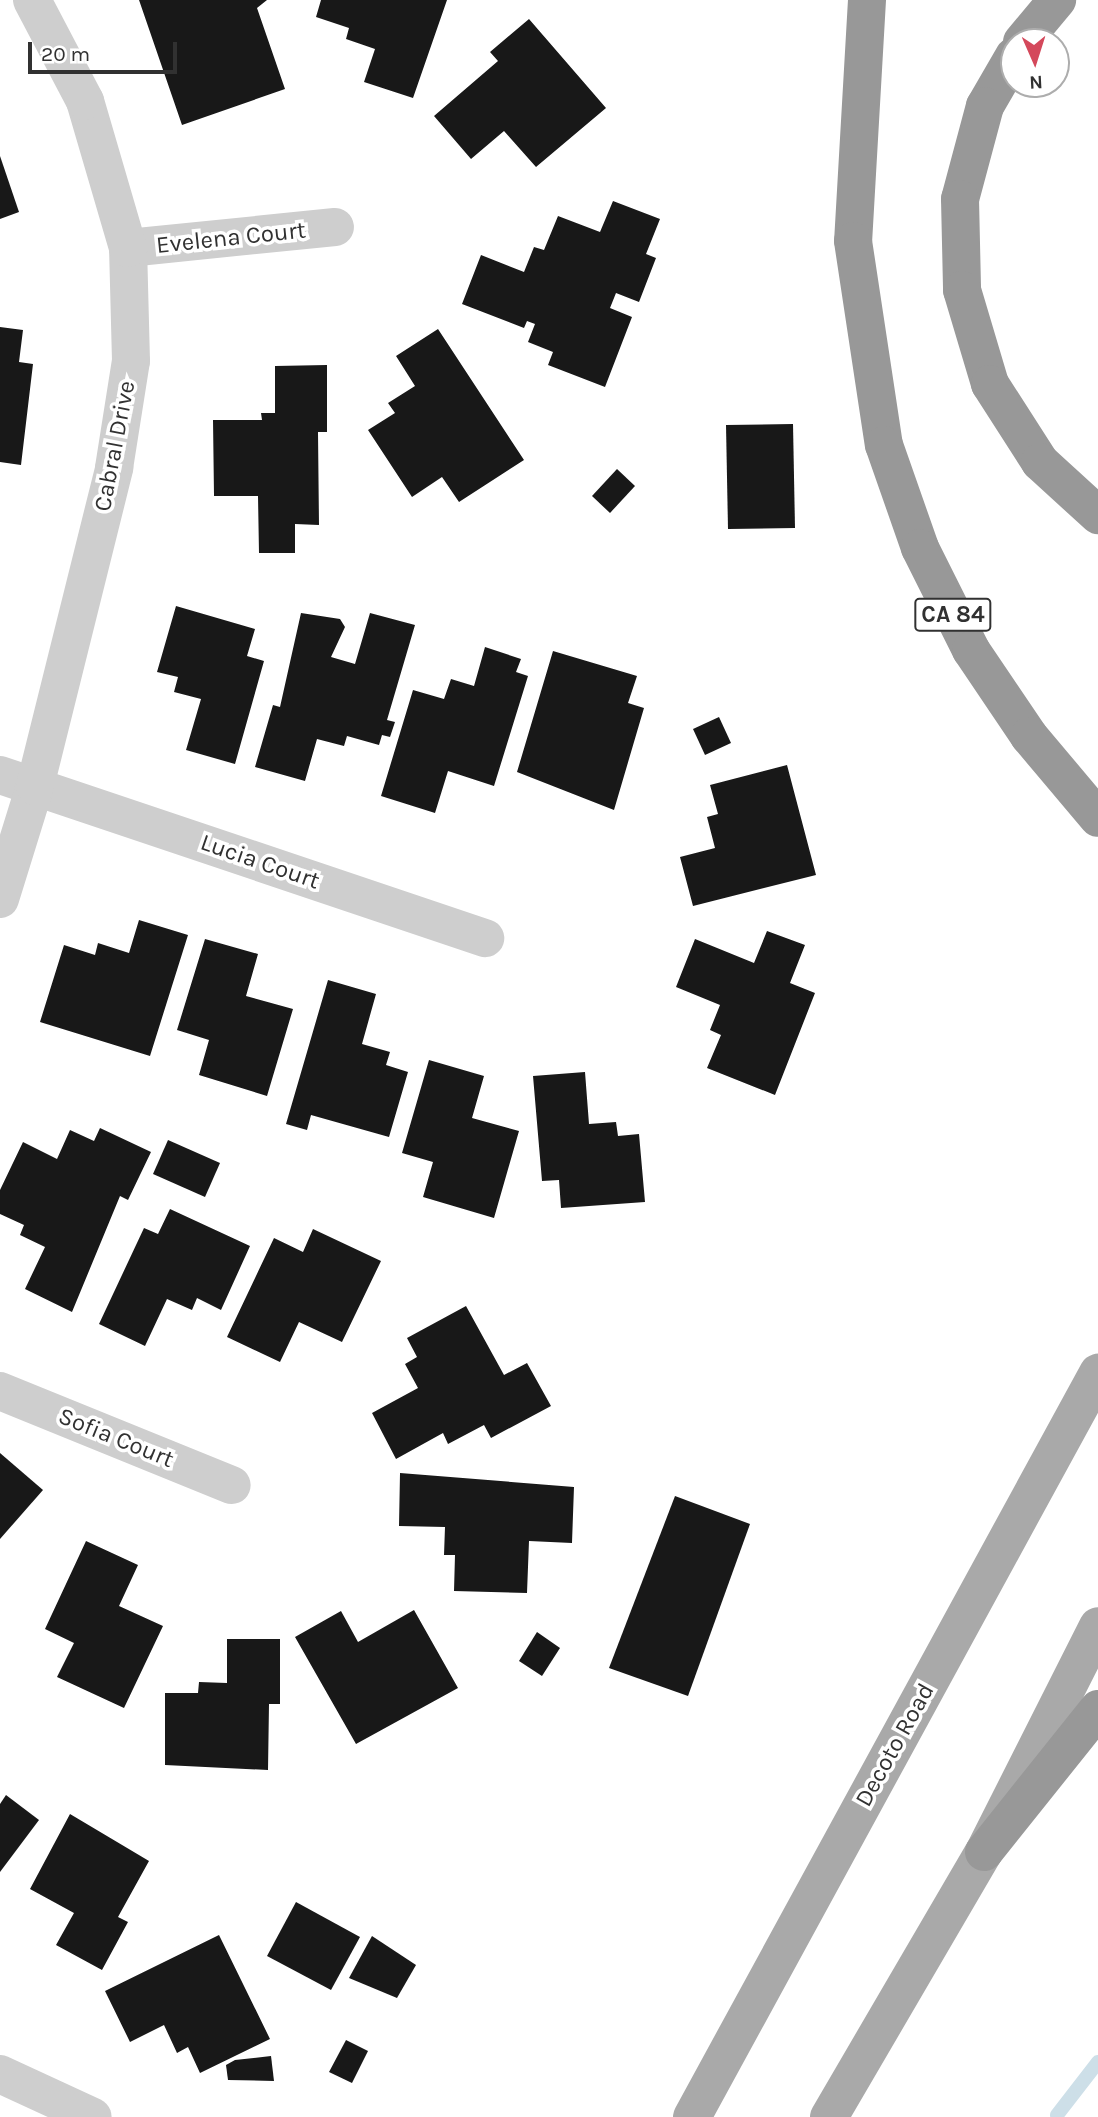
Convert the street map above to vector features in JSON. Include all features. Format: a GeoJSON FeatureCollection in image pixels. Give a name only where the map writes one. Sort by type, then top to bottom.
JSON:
{"type":"FeatureCollection","features":[{"type":"Feature","properties":{"kind":"highway","name":"CA 84"},"geometry":{"type":"LineString","coordinates":[[867,0],[853,242],[884,445],[920,548],[971,650],[1028,736],[1098,818]]}},
{"type":"Feature","properties":{"kind":"highway"},"geometry":{"type":"LineString","coordinates":[[1034,28],[1057,0]]}},
{"type":"Feature","properties":{"kind":"highway"},"geometry":{"type":"LineString","coordinates":[[1000,80],[985,106],[960,200],[962,290],[990,384],[1041,462],[1098,515]]}},
{"type":"Feature","properties":{"kind":"highway"},"geometry":{"type":"LineString","coordinates":[[984,1852],[1098,1709]]}},
{"type":"Feature","properties":{"kind":"main road","name":"Decoto Road"},"geometry":{"type":"LineString","coordinates":[[692,2117],[1098,1373]]}},
{"type":"Feature","properties":{"kind":"main road"},"geometry":{"type":"LineString","coordinates":[[829,2117],[984,1852],[1098,1626]]}},
{"type":"Feature","properties":{"kind":"street","name":"Cabral Drive"},"geometry":{"type":"LineString","coordinates":[[0,899],[18,781],[114,468],[131,361],[128,248],[85,101],[32,0]]}},
{"type":"Feature","properties":{"kind":"street","name":"Evelena Court"},"geometry":{"type":"LineString","coordinates":[[128,248],[334,227]]}},
{"type":"Feature","properties":{"kind":"street","name":"Lucia Court"},"geometry":{"type":"LineString","coordinates":[[18,781],[485,938]]}},
{"type":"Feature","properties":{"kind":"street","name":"Sofia Court"},"geometry":{"type":"LineString","coordinates":[[0,1391],[232,1485]]}},
{"type":"Feature","properties":{"kind":"street"},"geometry":{"type":"LineString","coordinates":[[0,2074],[93,2117]]}},
{"type":"Feature","properties":{"kind":"building"},"geometry":{"type":"Polygon","coordinates":[[[139,0],[267,0],[257,8],[285,89],[182,125],[139,0]]]}},
{"type":"Feature","properties":{"kind":"building"},"geometry":{"type":"Polygon","coordinates":[[[321,0],[447,0],[413,98],[364,82],[375,49],[346,39],[349,28],[316,17],[321,0]]]}},
{"type":"Feature","properties":{"kind":"building"},"geometry":{"type":"Polygon","coordinates":[[[529,19],[606,108],[536,167],[504,131],[471,159],[434,116],[498,61],[490,52],[529,19]]]}},
{"type":"Feature","properties":{"kind":"building"},"geometry":{"type":"Polygon","coordinates":[[[0,156],[19,212],[0,219],[0,156]]]}},
{"type":"Feature","properties":{"kind":"building"},"geometry":{"type":"Polygon","coordinates":[[[613,201],[660,219],[646,254],[656,258],[639,302],[616,293],[610,308],[632,317],[605,387],[548,365],[553,352],[528,342],[535,324],[527,321],[524,328],[462,304],[481,255],[524,272],[534,247],[544,250],[558,216],[600,232],[613,201]]]}},
{"type":"Feature","properties":{"kind":"building"},"geometry":{"type":"Polygon","coordinates":[[[0,327],[23,330],[19,362],[33,364],[21,465],[0,462],[0,327]]]}},
{"type":"Feature","properties":{"kind":"building"},"geometry":{"type":"Polygon","coordinates":[[[438,329],[524,460],[459,502],[442,477],[412,497],[368,430],[395,413],[388,403],[415,386],[396,356],[438,329]]]}},
{"type":"Feature","properties":{"kind":"building"},"geometry":{"type":"Polygon","coordinates":[[[327,365],[327,432],[318,432],[319,525],[295,524],[295,553],[259,553],[258,496],[214,496],[213,420],[262,420],[261,413],[275,413],[275,366],[327,365]]]}},
{"type":"Feature","properties":{"kind":"building"},"geometry":{"type":"Polygon","coordinates":[[[793,424],[795,528],[728,529],[726,425],[793,424]]]}},
{"type":"Feature","properties":{"kind":"building"},"geometry":{"type":"Polygon","coordinates":[[[617,469],[635,486],[610,513],[592,496],[617,469]]]}},
{"type":"Feature","properties":{"kind":"building"},"geometry":{"type":"Polygon","coordinates":[[[176,606],[255,629],[247,656],[264,661],[235,764],[186,750],[201,699],[174,692],[178,677],[157,672],[176,606]]]}},
{"type":"Feature","properties":{"kind":"building"},"geometry":{"type":"Polygon","coordinates":[[[301,613],[340,619],[345,627],[331,657],[355,664],[370,613],[415,625],[387,720],[395,722],[390,737],[382,735],[379,745],[347,736],[344,746],[317,739],[305,781],[255,767],[273,705],[280,707],[301,613]]]}},
{"type":"Feature","properties":{"kind":"building"},"geometry":{"type":"Polygon","coordinates":[[[485,647],[521,659],[516,672],[528,676],[494,786],[448,771],[435,813],[381,796],[413,690],[444,699],[451,679],[474,686],[485,647]]]}},
{"type":"Feature","properties":{"kind":"building"},"geometry":{"type":"Polygon","coordinates":[[[553,651],[637,676],[628,703],[644,708],[614,810],[517,772],[553,651]]]}},
{"type":"Feature","properties":{"kind":"building"},"geometry":{"type":"Polygon","coordinates":[[[719,717],[731,743],[705,755],[693,729],[719,717]]]}},
{"type":"Feature","properties":{"kind":"building"},"geometry":{"type":"Polygon","coordinates":[[[787,765],[816,875],[693,906],[680,857],[715,848],[707,817],[718,814],[710,785],[787,765]]]}},
{"type":"Feature","properties":{"kind":"building"},"geometry":{"type":"Polygon","coordinates":[[[139,920],[188,935],[150,1056],[40,1022],[64,945],[95,955],[98,943],[129,953],[139,920]]]}},
{"type":"Feature","properties":{"kind":"building"},"geometry":{"type":"Polygon","coordinates":[[[767,931],[805,945],[790,983],[815,993],[775,1095],[707,1068],[721,1035],[710,1030],[720,1005],[676,987],[695,939],[754,963],[767,931]]]}},
{"type":"Feature","properties":{"kind":"building"},"geometry":{"type":"Polygon","coordinates":[[[205,939],[258,954],[246,996],[293,1009],[267,1096],[199,1075],[209,1040],[177,1030],[205,939]]]}},
{"type":"Feature","properties":{"kind":"building"},"geometry":{"type":"Polygon","coordinates":[[[328,980],[376,994],[362,1044],[390,1052],[386,1065],[408,1072],[389,1137],[311,1115],[307,1130],[286,1124],[328,980]]]}},
{"type":"Feature","properties":{"kind":"building"},"geometry":{"type":"Polygon","coordinates":[[[429,1060],[484,1076],[472,1118],[519,1131],[494,1218],[423,1197],[433,1162],[402,1153],[429,1060]]]}},
{"type":"Feature","properties":{"kind":"building"},"geometry":{"type":"Polygon","coordinates":[[[585,1072],[589,1124],[616,1122],[618,1136],[639,1134],[645,1202],[561,1208],[559,1180],[542,1181],[533,1076],[585,1072]]]}},
{"type":"Feature","properties":{"kind":"building"},"geometry":{"type":"Polygon","coordinates":[[[100,1128],[151,1152],[128,1200],[120,1196],[72,1312],[25,1289],[45,1247],[20,1235],[24,1225],[0,1214],[0,1190],[23,1142],[57,1159],[70,1130],[94,1141],[100,1128]]]}},
{"type":"Feature","properties":{"kind":"building"},"geometry":{"type":"Polygon","coordinates":[[[168,1140],[220,1163],[205,1197],[153,1174],[168,1140]]]}},
{"type":"Feature","properties":{"kind":"building"},"geometry":{"type":"Polygon","coordinates":[[[170,1209],[250,1246],[221,1310],[197,1298],[192,1310],[167,1299],[145,1346],[99,1324],[144,1228],[158,1234],[170,1209]]]}},
{"type":"Feature","properties":{"kind":"building"},"geometry":{"type":"Polygon","coordinates":[[[313,1229],[381,1261],[342,1342],[299,1322],[280,1362],[227,1337],[274,1238],[303,1252],[313,1229]]]}},
{"type":"Feature","properties":{"kind":"building"},"geometry":{"type":"Polygon","coordinates":[[[466,1306],[504,1375],[527,1363],[551,1406],[491,1438],[484,1425],[448,1444],[443,1433],[396,1459],[372,1413],[418,1388],[405,1364],[417,1357],[407,1338],[466,1306]]]}},
{"type":"Feature","properties":{"kind":"building"},"geometry":{"type":"Polygon","coordinates":[[[0,1453],[43,1490],[0,1539],[0,1453]]]}},
{"type":"Feature","properties":{"kind":"building"},"geometry":{"type":"Polygon","coordinates":[[[400,1473],[574,1487],[572,1543],[529,1541],[527,1593],[454,1591],[455,1555],[444,1555],[445,1527],[399,1526],[400,1473]]]}},
{"type":"Feature","properties":{"kind":"building"},"geometry":{"type":"Polygon","coordinates":[[[675,1496],[750,1524],[688,1696],[609,1668],[675,1496]]]}},
{"type":"Feature","properties":{"kind":"building"},"geometry":{"type":"Polygon","coordinates":[[[86,1541],[138,1565],[119,1606],[163,1626],[124,1708],[57,1677],[74,1643],[45,1629],[86,1541]]]}},
{"type":"Feature","properties":{"kind":"building"},"geometry":{"type":"Polygon","coordinates":[[[414,1610],[458,1688],[356,1744],[295,1637],[341,1611],[358,1642],[414,1610]]]}},
{"type":"Feature","properties":{"kind":"building"},"geometry":{"type":"Polygon","coordinates":[[[537,1632],[560,1648],[542,1676],[519,1661],[537,1632]]]}},
{"type":"Feature","properties":{"kind":"building"},"geometry":{"type":"Polygon","coordinates":[[[227,1639],[280,1639],[280,1704],[269,1704],[268,1770],[165,1765],[165,1693],[198,1693],[199,1682],[227,1683],[227,1639]]]}},
{"type":"Feature","properties":{"kind":"building"},"geometry":{"type":"Polygon","coordinates":[[[6,1795],[39,1820],[0,1872],[0,1804],[6,1795]]]}},
{"type":"Feature","properties":{"kind":"building"},"geometry":{"type":"Polygon","coordinates":[[[70,1814],[149,1861],[118,1917],[128,1922],[102,1970],[56,1945],[74,1913],[30,1889],[70,1814]]]}},
{"type":"Feature","properties":{"kind":"building"},"geometry":{"type":"Polygon","coordinates":[[[296,1902],[360,1937],[331,1990],[267,1956],[296,1902]]]}},
{"type":"Feature","properties":{"kind":"building"},"geometry":{"type":"Polygon","coordinates":[[[219,1935],[270,2039],[200,2073],[188,2047],[177,2053],[164,2025],[130,2042],[105,1991],[219,1935]]]}},
{"type":"Feature","properties":{"kind":"building"},"geometry":{"type":"Polygon","coordinates":[[[372,1936],[416,1965],[397,1998],[349,1978],[372,1936]]]}},
{"type":"Feature","properties":{"kind":"building"},"geometry":{"type":"Polygon","coordinates":[[[346,2040],[368,2051],[352,2083],[329,2072],[346,2040]]]}},
{"type":"Feature","properties":{"kind":"building"},"geometry":{"type":"Polygon","coordinates":[[[271,2056],[274,2081],[228,2080],[226,2065],[235,2060],[271,2056]]]}},
{"type":"Feature","properties":{"kind":"waterway"},"geometry":{"type":"LineString","coordinates":[[1057,2115],[1098,2062]]}}]}
